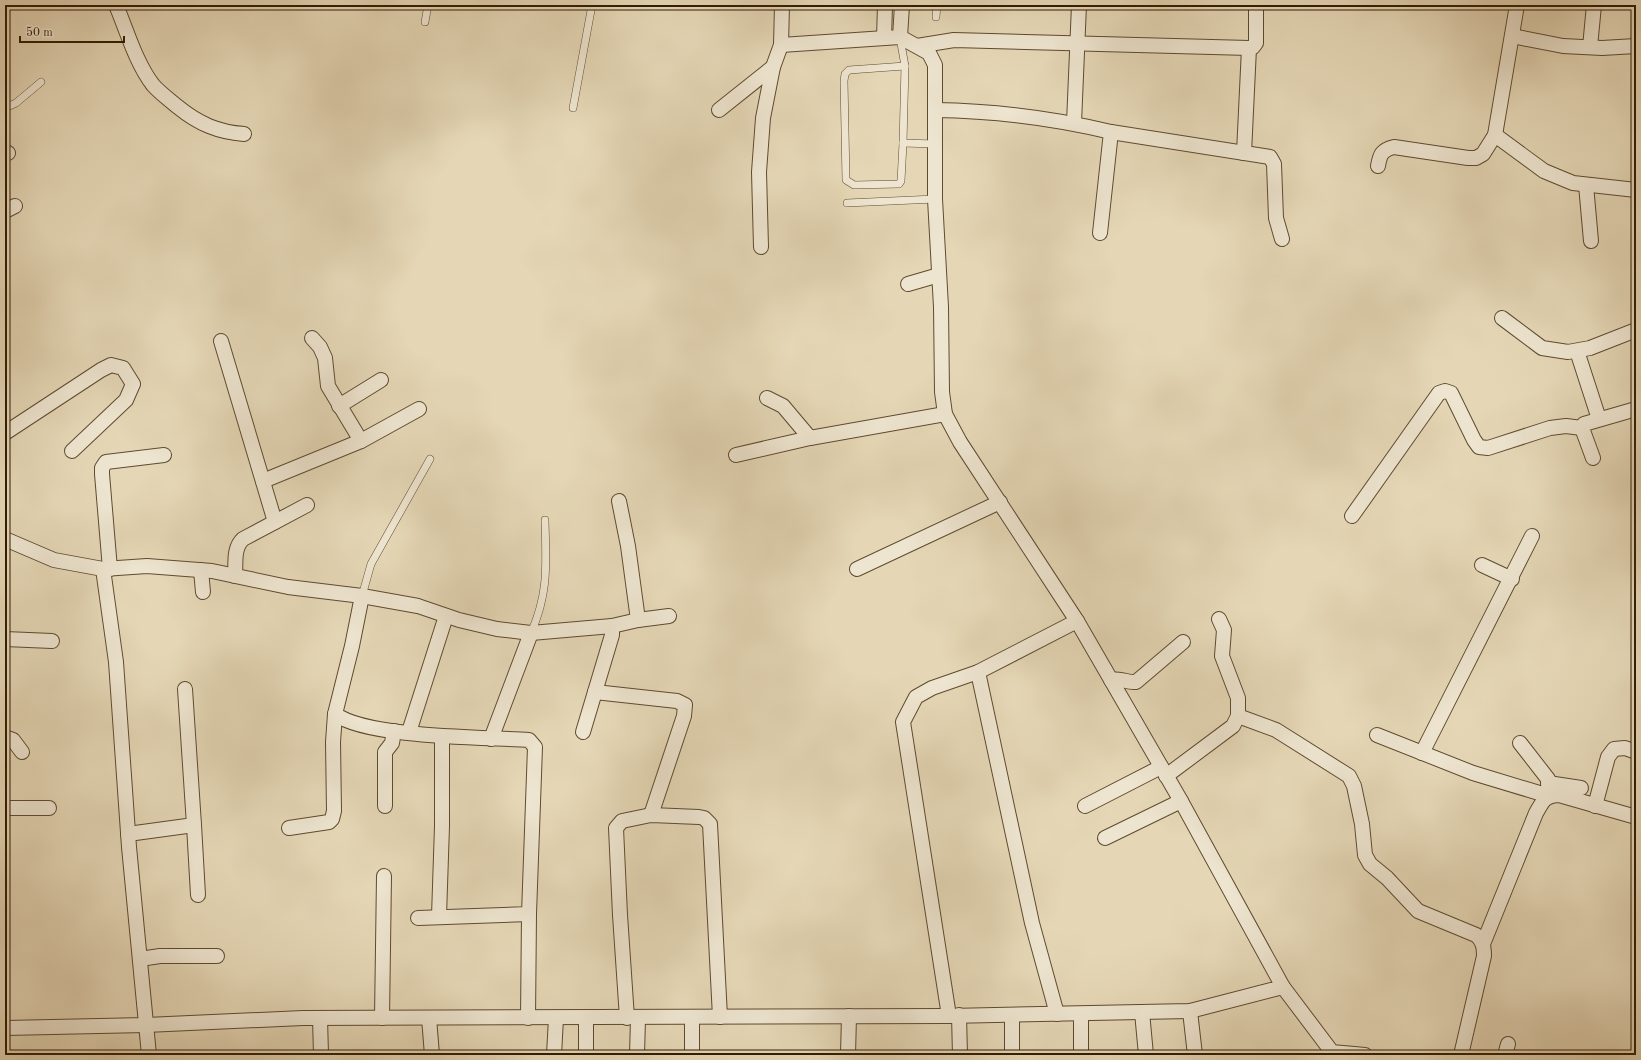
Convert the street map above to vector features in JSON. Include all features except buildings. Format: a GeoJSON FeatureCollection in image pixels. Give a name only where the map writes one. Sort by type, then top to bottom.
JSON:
{"type":"FeatureCollection","features":[{"type":"Feature","properties":{"kind":"street"},"geometry":{"type":"LineString","coordinates":[[116,5],[140,61],[153,84],[164,96],[204,126],[223,132],[244,134]]}},
{"type":"Feature","properties":{"kind":"street"},"geometry":{"type":"LineString","coordinates":[[760,246],[759,172],[763,118],[773,67],[781,45],[782,5]]}},
{"type":"Feature","properties":{"kind":"street"},"geometry":{"type":"LineString","coordinates":[[884,38],[885,5]]}},
{"type":"Feature","properties":{"kind":"street"},"geometry":{"type":"LineString","coordinates":[[900,37],[902,5]]}},
{"type":"Feature","properties":{"kind":"street"},"geometry":{"type":"LineString","coordinates":[[1074,123],[1079,43],[1079,5]]}},
{"type":"Feature","properties":{"kind":"street"},"geometry":{"type":"LineString","coordinates":[[917,46],[954,40],[1253,48],[1256,44],[1256,5]]}},
{"type":"Feature","properties":{"kind":"street"},"geometry":{"type":"LineString","coordinates":[[1378,166],[1380,154],[1385,149],[1394,147],[1476,158],[1483,154],[1495,135],[1517,5]]}},
{"type":"Feature","properties":{"kind":"street"},"geometry":{"type":"LineString","coordinates":[[1590,47],[1594,5]]}},
{"type":"Feature","properties":{"kind":"street"},"geometry":{"type":"LineString","coordinates":[[1512,36],[1564,46],[1636,46]]}},
{"type":"Feature","properties":{"kind":"street"},"geometry":{"type":"LineString","coordinates":[[781,45],[900,37],[929,54],[936,65],[935,199],[939,275],[942,392],[945,414],[952,429],[1077,622],[1181,801],[1283,987],[1332,1054],[1365,1055]]}},
{"type":"Feature","properties":{"kind":"street"},"geometry":{"type":"LineString","coordinates":[[1244,153],[1249,48]]}},
{"type":"Feature","properties":{"kind":"street"},"geometry":{"type":"LineString","coordinates":[[719,110],[773,67]]}},
{"type":"Feature","properties":{"kind":"street"},"geometry":{"type":"LineString","coordinates":[[935,110],[1002,113],[1074,123],[1112,132],[1270,157],[1273,159],[1276,218],[1282,239]]}},
{"type":"Feature","properties":{"kind":"street"},"geometry":{"type":"LineString","coordinates":[[1100,233],[1112,132]]}},
{"type":"Feature","properties":{"kind":"street"},"geometry":{"type":"LineString","coordinates":[[1495,135],[1544,171],[1572,183],[1636,190]]}},
{"type":"Feature","properties":{"kind":"street"},"geometry":{"type":"LineString","coordinates":[[1586,185],[1591,241]]}},
{"type":"Feature","properties":{"kind":"street"},"geometry":{"type":"LineString","coordinates":[[908,284],[939,275]]}},
{"type":"Feature","properties":{"kind":"street"},"geometry":{"type":"LineString","coordinates":[[1502,318],[1542,348],[1568,352],[1590,348],[1636,330]]}},
{"type":"Feature","properties":{"kind":"street"},"geometry":{"type":"LineString","coordinates":[[312,338],[323,352],[328,386],[361,441]]}},
{"type":"Feature","properties":{"kind":"street"},"geometry":{"type":"LineString","coordinates":[[221,341],[275,522]]}},
{"type":"Feature","properties":{"kind":"street"},"geometry":{"type":"LineString","coordinates":[[1577,351],[1599,419]]}},
{"type":"Feature","properties":{"kind":"street"},"geometry":{"type":"LineString","coordinates":[[5,433],[101,370],[111,365],[123,368],[133,384],[126,400],[72,451]]}},
{"type":"Feature","properties":{"kind":"street"},"geometry":{"type":"LineString","coordinates":[[339,406],[381,380]]}},
{"type":"Feature","properties":{"kind":"street"},"geometry":{"type":"LineString","coordinates":[[1352,516],[1439,393],[1445,391],[1451,393],[1474,440],[1480,447],[1488,448],[1550,428],[1566,426],[1582,428]]}},
{"type":"Feature","properties":{"kind":"street"},"geometry":{"type":"LineString","coordinates":[[767,398],[783,406],[810,438]]}},
{"type":"Feature","properties":{"kind":"street"},"geometry":{"type":"LineString","coordinates":[[262,481],[361,441],[419,409]]}},
{"type":"Feature","properties":{"kind":"street"},"geometry":{"type":"LineString","coordinates":[[1582,428],[1587,422],[1636,409]]}},
{"type":"Feature","properties":{"kind":"street"},"geometry":{"type":"LineString","coordinates":[[736,455],[810,438],[945,414]]}},
{"type":"Feature","properties":{"kind":"street"},"geometry":{"type":"LineString","coordinates":[[1582,428],[1592,458]]}},
{"type":"Feature","properties":{"kind":"street"},"geometry":{"type":"LineString","coordinates":[[149,1055],[128,834],[116,662],[107,569],[102,474],[103,464],[106,462],[164,455]]}},
{"type":"Feature","properties":{"kind":"street"},"geometry":{"type":"LineString","coordinates":[[619,501],[628,546],[638,620]]}},
{"type":"Feature","properties":{"kind":"street"},"geometry":{"type":"LineString","coordinates":[[857,569],[1000,502]]}},
{"type":"Feature","properties":{"kind":"street"},"geometry":{"type":"LineString","coordinates":[[236,576],[236,548],[238,543],[307,505]]}},
{"type":"Feature","properties":{"kind":"street"},"geometry":{"type":"LineString","coordinates":[[1422,753],[1532,536]]}},
{"type":"Feature","properties":{"kind":"street"},"geometry":{"type":"LineString","coordinates":[[5,539],[54,560],[107,569],[147,566],[201,570],[288,587],[362,596],[418,606],[446,616],[497,629],[531,633],[612,626],[638,620],[669,616]]}},
{"type":"Feature","properties":{"kind":"street"},"geometry":{"type":"LineString","coordinates":[[1482,566],[1512,578]]}},
{"type":"Feature","properties":{"kind":"street"},"geometry":{"type":"LineString","coordinates":[[201,570],[203,592]]}},
{"type":"Feature","properties":{"kind":"street"},"geometry":{"type":"LineString","coordinates":[[289,828],[329,822],[334,815],[333,737],[335,714],[352,646],[362,596]]}},
{"type":"Feature","properties":{"kind":"street"},"geometry":{"type":"LineString","coordinates":[[409,732],[446,616]]}},
{"type":"Feature","properties":{"kind":"street"},"geometry":{"type":"LineString","coordinates":[[1085,806],[1163,771],[1233,726],[1238,716],[1238,698],[1222,656],[1224,630],[1219,619]]}},
{"type":"Feature","properties":{"kind":"street"},"geometry":{"type":"LineString","coordinates":[[960,1055],[903,722],[916,697],[932,688],[978,672],[1077,622]]}},
{"type":"Feature","properties":{"kind":"street"},"geometry":{"type":"LineString","coordinates":[[583,732],[612,634],[612,626]]}},
{"type":"Feature","properties":{"kind":"street"},"geometry":{"type":"LineString","coordinates":[[491,739],[531,633]]}},
{"type":"Feature","properties":{"kind":"street"},"geometry":{"type":"LineString","coordinates":[[5,639],[52,641]]}},
{"type":"Feature","properties":{"kind":"street"},"geometry":{"type":"LineString","coordinates":[[1111,680],[1123,679],[1136,682],[1183,642]]}},
{"type":"Feature","properties":{"kind":"street"},"geometry":{"type":"LineString","coordinates":[[978,672],[1032,923],[1057,1014]]}},
{"type":"Feature","properties":{"kind":"street"},"geometry":{"type":"LineString","coordinates":[[185,689],[198,895]]}},
{"type":"Feature","properties":{"kind":"street"},"geometry":{"type":"LineString","coordinates":[[595,692],[677,701],[685,705],[684,716],[652,815]]}},
{"type":"Feature","properties":{"kind":"street"},"geometry":{"type":"LineString","coordinates":[[335,714],[352,723],[394,731],[442,736],[529,740],[535,746],[529,914],[528,1018]]}},
{"type":"Feature","properties":{"kind":"street"},"geometry":{"type":"LineString","coordinates":[[1238,716],[1276,730],[1349,776],[1354,786],[1362,824],[1365,855],[1370,864],[1387,878],[1418,911],[1476,935],[1483,944]]}},
{"type":"Feature","properties":{"kind":"street"},"geometry":{"type":"LineString","coordinates":[[386,806],[385,752],[392,743],[394,731]]}},
{"type":"Feature","properties":{"kind":"street"},"geometry":{"type":"LineString","coordinates":[[439,916],[442,826],[442,736]]}},
{"type":"Feature","properties":{"kind":"street"},"geometry":{"type":"LineString","coordinates":[[1377,736],[1472,773],[1549,789],[1581,788]]}},
{"type":"Feature","properties":{"kind":"street"},"geometry":{"type":"LineString","coordinates":[[5,737],[13,740],[22,752]]}},
{"type":"Feature","properties":{"kind":"street"},"geometry":{"type":"LineString","coordinates":[[1520,743],[1544,773],[1549,789],[1559,795],[1636,817]]}},
{"type":"Feature","properties":{"kind":"street"},"geometry":{"type":"LineString","coordinates":[[1595,806],[1608,757],[1614,749],[1625,748],[1636,752]]}},
{"type":"Feature","properties":{"kind":"street"},"geometry":{"type":"LineString","coordinates":[[1461,1055],[1484,956],[1483,944],[1536,813],[1549,789]]}},
{"type":"Feature","properties":{"kind":"street"},"geometry":{"type":"LineString","coordinates":[[1105,838],[1181,801]]}},
{"type":"Feature","properties":{"kind":"street"},"geometry":{"type":"LineString","coordinates":[[5,808],[49,808]]}},
{"type":"Feature","properties":{"kind":"street"},"geometry":{"type":"LineString","coordinates":[[637,1055],[620,915],[616,828],[622,821],[652,815],[699,817],[708,821],[710,824],[720,1017]]}},
{"type":"Feature","properties":{"kind":"street"},"geometry":{"type":"LineString","coordinates":[[128,834],[194,825]]}},
{"type":"Feature","properties":{"kind":"street"},"geometry":{"type":"LineString","coordinates":[[382,1018],[384,876]]}},
{"type":"Feature","properties":{"kind":"street"},"geometry":{"type":"LineString","coordinates":[[418,918],[439,916],[529,914]]}},
{"type":"Feature","properties":{"kind":"street"},"geometry":{"type":"LineString","coordinates":[[140,959],[160,956],[218,956]]}},
{"type":"Feature","properties":{"kind":"street"},"geometry":{"type":"LineString","coordinates":[[5,1028],[146,1025],[320,1018],[954,1016],[1190,1011],[1283,987]]}},
{"type":"Feature","properties":{"kind":"street"},"geometry":{"type":"LineString","coordinates":[[1190,1011],[1195,1055]]}},
{"type":"Feature","properties":{"kind":"street"},"geometry":{"type":"LineString","coordinates":[[1142,1012],[1146,1055]]}},
{"type":"Feature","properties":{"kind":"street"},"geometry":{"type":"LineString","coordinates":[[1081,1014],[1081,1055]]}},
{"type":"Feature","properties":{"kind":"street"},"geometry":{"type":"LineString","coordinates":[[1012,1015],[1012,1055]]}},
{"type":"Feature","properties":{"kind":"street"},"geometry":{"type":"LineString","coordinates":[[848,1055],[849,1016]]}},
{"type":"Feature","properties":{"kind":"street"},"geometry":{"type":"LineString","coordinates":[[320,1018],[321,1055]]}},
{"type":"Feature","properties":{"kind":"street"},"geometry":{"type":"LineString","coordinates":[[429,1018],[432,1055]]}},
{"type":"Feature","properties":{"kind":"street"},"geometry":{"type":"LineString","coordinates":[[554,1055],[556,1018]]}},
{"type":"Feature","properties":{"kind":"street"},"geometry":{"type":"LineString","coordinates":[[586,1018],[586,1055]]}},
{"type":"Feature","properties":{"kind":"street"},"geometry":{"type":"LineString","coordinates":[[692,1018],[692,1055]]}},
{"type":"Feature","properties":{"kind":"lane"},"geometry":{"type":"LineString","coordinates":[[425,22],[428,5]]}},
{"type":"Feature","properties":{"kind":"lane"},"geometry":{"type":"LineString","coordinates":[[573,108],[592,5]]}},
{"type":"Feature","properties":{"kind":"lane"},"geometry":{"type":"LineString","coordinates":[[936,17],[937,5]]}},
{"type":"Feature","properties":{"kind":"lane"},"geometry":{"type":"LineString","coordinates":[[900,37],[905,66],[901,181],[899,184],[854,185],[846,180],[845,74],[849,70],[905,66]]}},
{"type":"Feature","properties":{"kind":"lane"},"geometry":{"type":"LineString","coordinates":[[5,108],[16,103],[41,82]]}},
{"type":"Feature","properties":{"kind":"lane"},"geometry":{"type":"LineString","coordinates":[[903,143],[935,144]]}},
{"type":"Feature","properties":{"kind":"lane"},"geometry":{"type":"LineString","coordinates":[[847,203],[935,199]]}},
{"type":"Feature","properties":{"kind":"lane"},"geometry":{"type":"LineString","coordinates":[[362,596],[371,564],[430,459]]}},
{"type":"Feature","properties":{"kind":"lane"},"geometry":{"type":"LineString","coordinates":[[531,633],[544,597],[546,571],[545,520]]}}]}
